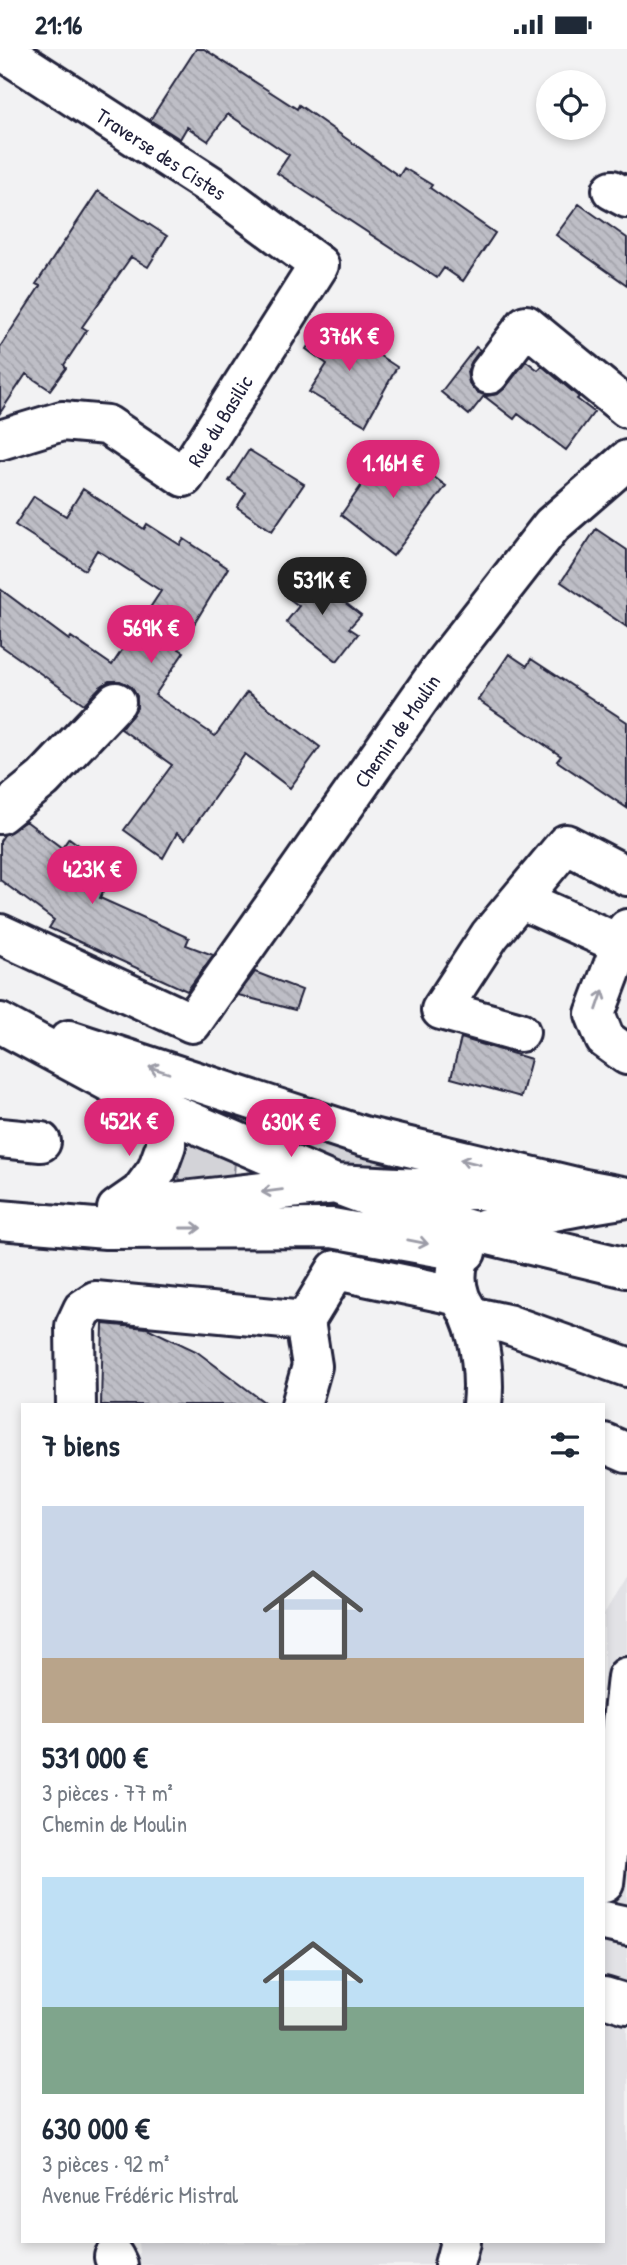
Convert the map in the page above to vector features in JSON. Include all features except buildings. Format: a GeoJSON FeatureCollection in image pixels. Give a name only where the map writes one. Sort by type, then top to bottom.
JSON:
{"type":"FeatureCollection","features":[{"type":"Feature","properties":{"kind":"main road","name":"Traverse des Cistes"},"geometry":{"type":"LineString","coordinates":[[0,50],[215,188],[319,265]]}},
{"type":"Feature","properties":{"kind":"main road","name":"Rue du Basilic"},"geometry":{"type":"LineString","coordinates":[[0,440],[62,421],[107,425],[184,477],[319,265]]}},
{"type":"Feature","properties":{"kind":"main road"},"geometry":{"type":"LineString","coordinates":[[489,374],[526,325],[627,408]]}},
{"type":"Feature","properties":{"kind":"main road","name":"Chemin de Moulin"},"geometry":{"type":"LineString","coordinates":[[0,934],[191,1023],[471,630],[552,525],[627,460]]}},
{"type":"Feature","properties":{"kind":"main road"},"geometry":{"type":"LineString","coordinates":[[0,814],[43,779],[116,702]]}},
{"type":"Feature","properties":{"kind":"main road"},"geometry":{"type":"LineString","coordinates":[[520,1032],[441,1010],[490,935],[566,844],[627,876]]}},
{"type":"Feature","properties":{"kind":"main road"},"geometry":{"type":"LineString","coordinates":[[520,899],[624,936],[595,1014],[606,1039],[627,1055]]}},
{"type":"Feature","properties":{"kind":"main road"},"geometry":{"type":"LineString","coordinates":[[0,1021],[152,1105],[335,1184],[407,1211],[469,1241],[627,1277]]}},
{"type":"Feature","properties":{"kind":"main road"},"geometry":{"type":"LineString","coordinates":[[0,1021],[363,1136],[627,1197]]}},
{"type":"Feature","properties":{"kind":"main road"},"geometry":{"type":"LineString","coordinates":[[117,1209],[140,1193],[157,1170],[162,1157],[166,1145],[166,1125],[152,1105]]}},
{"type":"Feature","properties":{"kind":"main road"},"geometry":{"type":"LineString","coordinates":[[0,1138],[41,1142]]}},
{"type":"Feature","properties":{"kind":"main road"},"geometry":{"type":"LineString","coordinates":[[0,1220],[335,1184],[460,1190],[584,1189]]}},
{"type":"Feature","properties":{"kind":"main road"},"geometry":{"type":"LineString","coordinates":[[494,1401],[465,1306],[458,1266],[469,1241],[535,1214],[627,1197]]}},
{"type":"Feature","properties":{"kind":"main road"},"geometry":{"type":"LineString","coordinates":[[0,1220],[106,1229],[332,1228],[469,1241],[627,1268]]}},
{"type":"Feature","properties":{"kind":"main road"},"geometry":{"type":"LineString","coordinates":[[0,1220],[0,1235]]}},
{"type":"Feature","properties":{"kind":"main road"},"geometry":{"type":"LineString","coordinates":[[302,1403],[312,1366],[304,1321],[336,1270],[465,1306],[627,1367]]}},
{"type":"Feature","properties":{"kind":"main road"},"geometry":{"type":"LineString","coordinates":[[76,1403],[75,1327],[83,1309],[95,1301],[304,1321]]}},
{"type":"Feature","properties":{"kind":"main road"},"geometry":{"type":"LineString","coordinates":[[605,1443],[627,1453]]}},
{"type":"Feature","properties":{"kind":"main road"},"geometry":{"type":"LineString","coordinates":[[605,1654],[627,1662]]}},
{"type":"Feature","properties":{"kind":"main road"},"geometry":{"type":"LineString","coordinates":[[605,1874],[627,1677]]}},
{"type":"Feature","properties":{"kind":"main road"},"geometry":{"type":"LineString","coordinates":[[605,1921],[627,1926]]}},
{"type":"Feature","properties":{"kind":"main road"},"geometry":{"type":"LineString","coordinates":[[454,2265],[460,2243]]}},
{"type":"Feature","properties":{"kind":"shaded area"},"geometry":{"type":"Polygon","coordinates":[[[197,1106],[309,1141],[403,1166],[403,1168],[340,1167],[197,1106]]]}},
{"type":"Feature","properties":{"kind":"shaded area"},"geometry":{"type":"Polygon","coordinates":[[[189,1142],[235,1160],[234,1176],[182,1181],[178,1177],[184,1146],[189,1142]]]}},
{"type":"Feature","properties":{"kind":"shaded area"},"geometry":{"type":"Polygon","coordinates":[[[627,1576],[627,2265],[140,2265],[138,2243],[605,2243],[605,1612],[627,1576]]]}}]}
